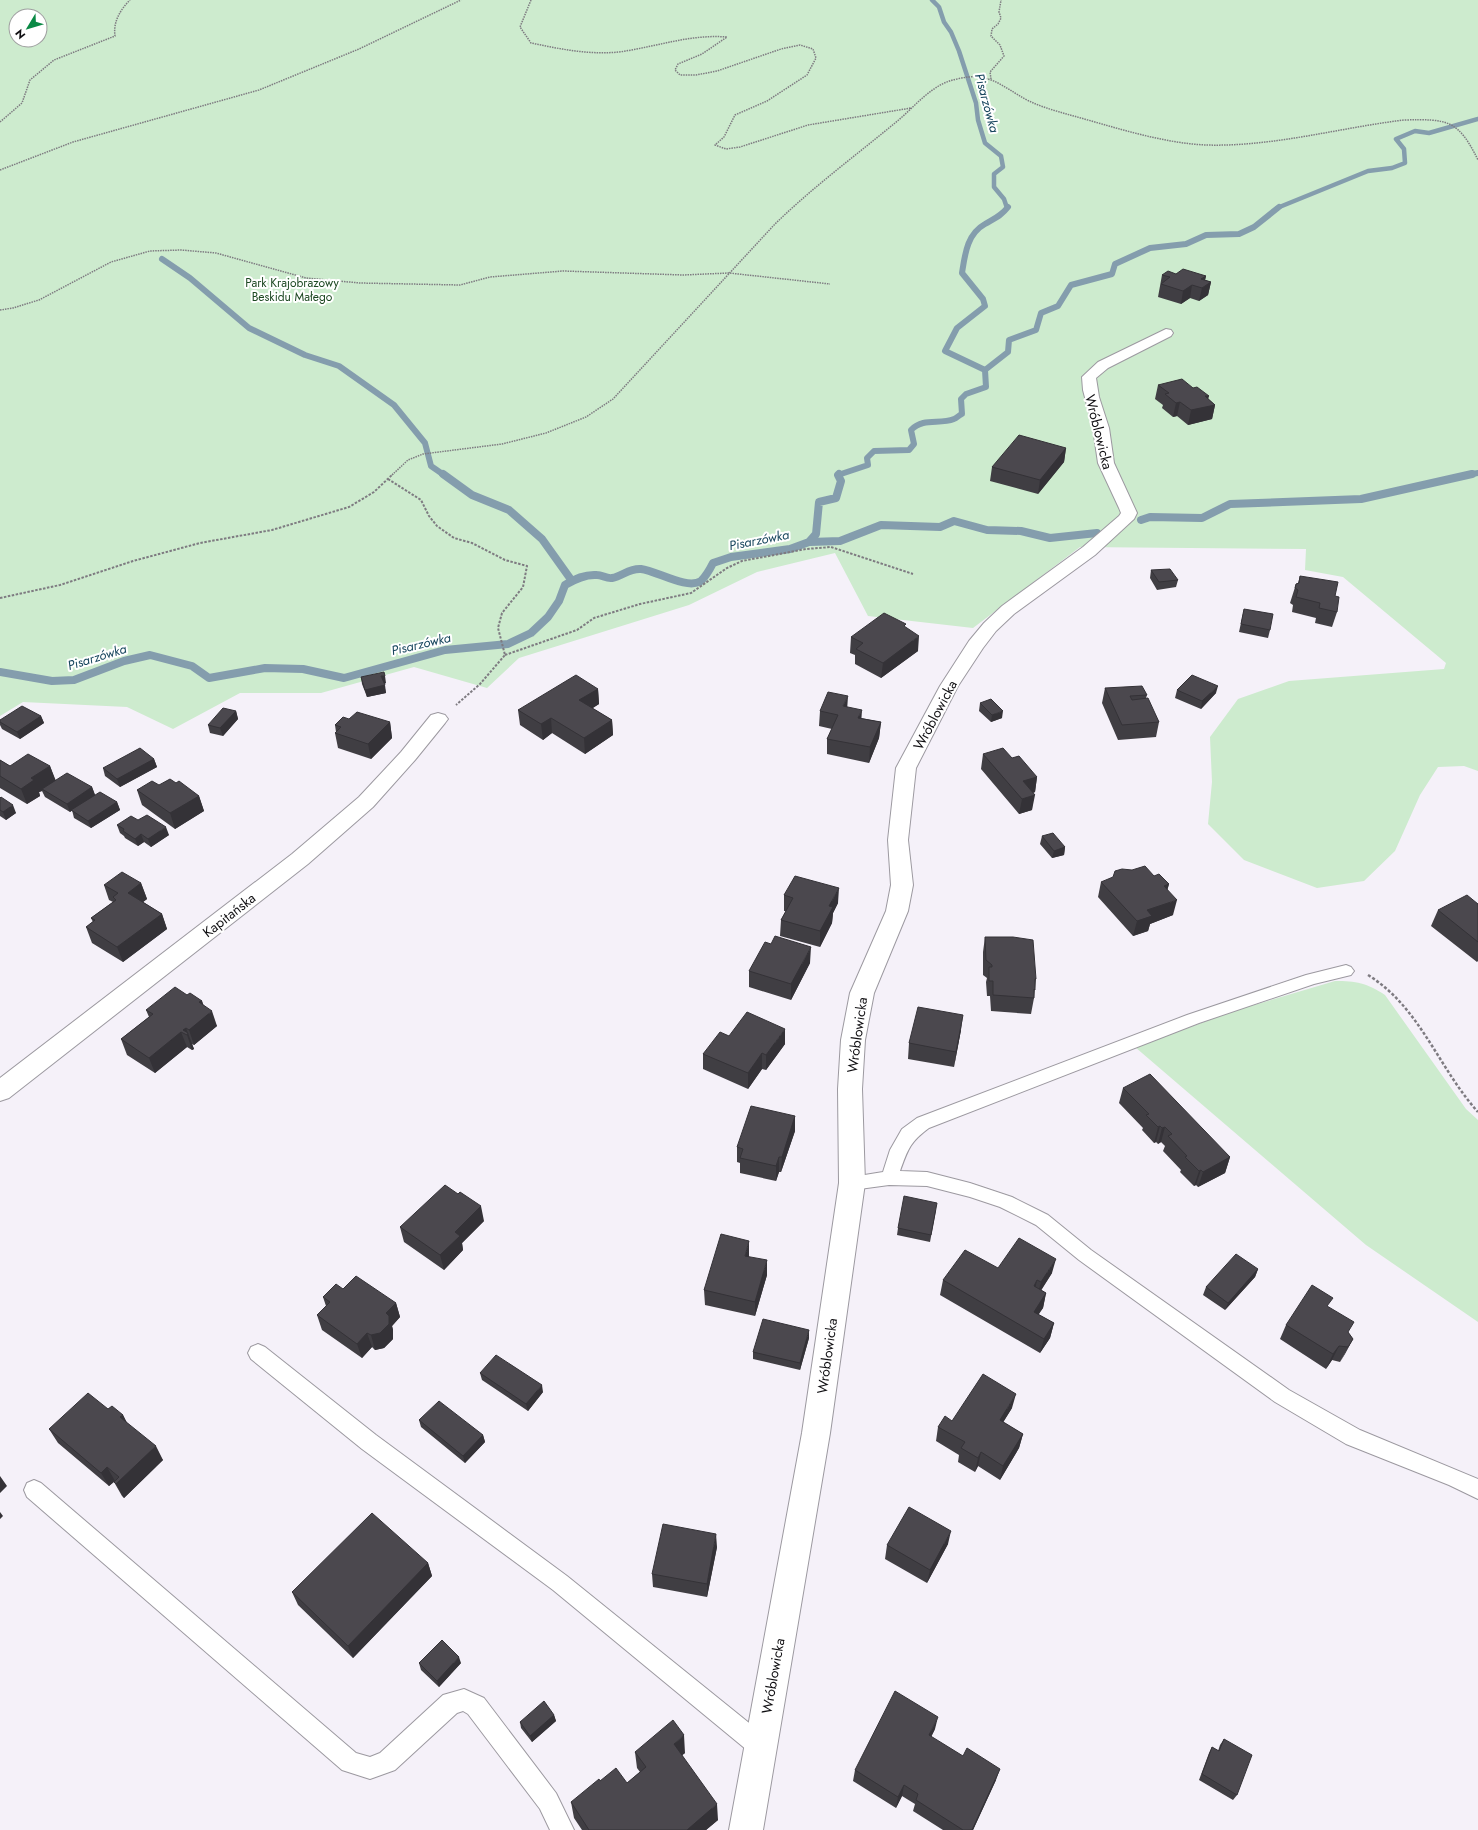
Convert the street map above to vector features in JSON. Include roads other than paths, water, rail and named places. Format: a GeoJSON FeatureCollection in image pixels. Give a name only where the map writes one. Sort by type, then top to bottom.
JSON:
{"type":"FeatureCollection","features":[{"type":"Feature","properties":{"kind":"street","name":"Wróblowicka"},"geometry":{"type":"LineString","coordinates":[[746,1830],[816,1433],[852,1183],[850,1089],[853,1040],[862,993],[897,911],[902,885],[898,840],[906,768],[949,686],[975,645],[990,627],[1008,610],[1089,551],[1126,519],[1129,513],[1118,488],[1109,474],[1105,458],[1101,427],[1088,388],[1089,377],[1103,365],[1166,333]]}},
{"type":"Feature","properties":{"kind":"street","name":"Kapitańska"},"geometry":{"type":"LineString","coordinates":[[0,1091],[300,860],[366,802],[408,756],[438,719]]}},
{"type":"Feature","properties":{"kind":"lane"},"geometry":{"type":"LineString","coordinates":[[889,1178],[908,1134],[923,1123],[1200,1017],[1312,979],[1346,971]]}},
{"type":"Feature","properties":{"kind":"lane"},"geometry":{"type":"LineString","coordinates":[[852,1183],[889,1178],[927,1179],[970,1190],[1006,1202],[1042,1220],[1085,1255],[1282,1396],[1353,1437],[1456,1478],[1478,1489]]}},
{"type":"Feature","properties":{"kind":"lane"},"geometry":{"type":"LineString","coordinates":[[258,1353],[369,1442],[560,1583],[760,1747]]}},
{"type":"Feature","properties":{"kind":"lane"},"geometry":{"type":"LineString","coordinates":[[34,1490],[350,1762],[370,1768],[387,1762],[451,1703],[464,1700],[476,1706],[548,1801],[562,1830]]}},
{"type":"Feature","properties":{"kind":"waterway","name":"Pisarzówka"},"geometry":{"type":"LineString","coordinates":[[932,0],[939,7],[944,22],[951,32],[959,51],[976,103],[978,120],[985,143],[1001,156],[1003,167],[994,174],[994,187],[1004,199],[1007,208]]}},
{"type":"Feature","properties":{"kind":"waterway"},"geometry":{"type":"LineString","coordinates":[[1279,207],[1368,171],[1392,168],[1405,163],[1404,149],[1396,139],[1415,131],[1429,133],[1478,119]]}},
{"type":"Feature","properties":{"kind":"waterway"},"geometry":{"type":"LineString","coordinates":[[985,370],[1008,352],[1009,340],[1036,330],[1041,313],[1058,306],[1071,285],[1112,274],[1115,264],[1150,248],[1186,244],[1206,235],[1239,234],[1254,227],[1279,207]]}},
{"type":"Feature","properties":{"kind":"waterway","name":"Pisarzówka"},"geometry":{"type":"LineString","coordinates":[[985,370],[945,351],[957,328],[985,306],[983,299],[962,273],[968,245],[974,233],[979,228],[1000,215],[1007,208]]}},
{"type":"Feature","properties":{"kind":"waterway"},"geometry":{"type":"LineString","coordinates":[[162,259],[190,278],[249,328],[305,355],[339,366],[394,405],[425,443],[431,466],[444,475]]}},
{"type":"Feature","properties":{"kind":"waterway","name":"Pisarzówka"},"geometry":{"type":"LineString","coordinates":[[838,475],[868,465],[867,458],[874,451],[909,450],[914,444],[911,430],[916,426],[926,422],[948,421],[955,419],[962,414],[961,399],[966,394],[986,387],[985,370]]}},
{"type":"Feature","properties":{"kind":"waterway"},"geometry":{"type":"LineString","coordinates":[[1470,474],[1478,473]]}},
{"type":"Feature","properties":{"kind":"waterway"},"geometry":{"type":"LineString","coordinates":[[443,474],[472,495],[509,510],[542,539],[572,581]]}},
{"type":"Feature","properties":{"kind":"waterway"},"geometry":{"type":"LineString","coordinates":[[1141,520],[1150,517],[1202,518],[1230,504],[1361,499],[1470,474]]}},
{"type":"Feature","properties":{"kind":"waterway","name":"Pisarzówka"},"geometry":{"type":"LineString","coordinates":[[0,672],[52,681],[74,680],[124,661],[150,655],[192,666],[209,678],[265,668],[303,669],[344,678],[445,650],[508,644],[531,633],[548,617],[559,601],[565,585],[580,577],[599,575],[612,578],[629,571],[641,569],[648,570],[680,582],[695,583],[703,579],[713,563],[731,557],[790,549],[809,542],[816,534],[819,502],[836,498],[841,481],[838,475]]}},
{"type":"Feature","properties":{"kind":"waterway"},"geometry":{"type":"LineString","coordinates":[[810,542],[840,541],[881,525],[940,527],[954,521],[987,530],[1021,531],[1050,538],[1097,533]]}},
{"type":"Feature","properties":{"kind":"park label","name":"Park Krajobrazowy Beskidu Małego"},"geometry":{"type":"Point","coordinates":[292,290]}}]}
